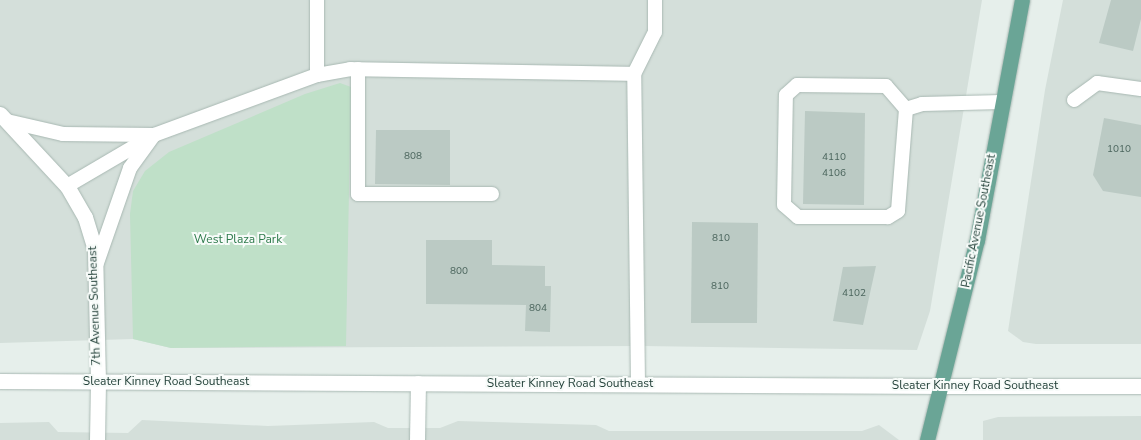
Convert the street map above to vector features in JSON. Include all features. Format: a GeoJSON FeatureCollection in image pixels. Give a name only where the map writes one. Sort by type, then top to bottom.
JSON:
{"type":"FeatureCollection","features":[{"type":"Feature","properties":{"kind":"main road","name":"Pacific Avenue Southeast"},"geometry":{"type":"LineString","coordinates":[[927,440],[943,386],[977,240],[1022,0]]}},
{"type":"Feature","properties":{"kind":"main road","name":"7th Avenue Southeast"},"geometry":{"type":"LineString","coordinates":[[4,117],[67,186],[85,217],[95,249],[98,381],[96,440]]}},
{"type":"Feature","properties":{"kind":"main road","name":"Sleater Kinney Road Southeast"},"geometry":{"type":"LineString","coordinates":[[0,381],[1141,386]]}},
{"type":"Feature","properties":{"kind":"main road"},"geometry":{"type":"LineString","coordinates":[[417,440],[418,383]]}},
{"type":"Feature","properties":{"kind":"lane"},"geometry":{"type":"LineString","coordinates":[[316,75],[317,0]]}},
{"type":"Feature","properties":{"kind":"lane"},"geometry":{"type":"LineString","coordinates":[[638,384],[634,74],[655,32],[655,0]]}},
{"type":"Feature","properties":{"kind":"lane"},"geometry":{"type":"LineString","coordinates":[[358,69],[358,194],[492,194]]}},
{"type":"Feature","properties":{"kind":"lane"},"geometry":{"type":"LineString","coordinates":[[67,186],[154,135],[316,75],[358,69],[634,74]]}},
{"type":"Feature","properties":{"kind":"lane"},"geometry":{"type":"LineString","coordinates":[[1074,100],[1097,83],[1141,89]]}},
{"type":"Feature","properties":{"kind":"lane"},"geometry":{"type":"LineString","coordinates":[[797,85],[886,86],[906,109],[898,211],[888,217],[798,217],[784,205],[786,95],[797,85]]}},
{"type":"Feature","properties":{"kind":"lane"},"geometry":{"type":"LineString","coordinates":[[906,109],[922,104],[1002,102]]}},
{"type":"Feature","properties":{"kind":"lane"},"geometry":{"type":"LineString","coordinates":[[4,117],[63,134],[154,135]]}},
{"type":"Feature","properties":{"kind":"lane"},"geometry":{"type":"LineString","coordinates":[[95,269],[130,168],[154,135]]}},
{"type":"Feature","properties":{"kind":"shaded area"},"geometry":{"type":"Polygon","coordinates":[[[0,0],[982,0],[930,311],[917,350],[643,346],[171,348],[133,339],[0,343],[0,0]]]}},
{"type":"Feature","properties":{"kind":"shaded area"},"geometry":{"type":"Polygon","coordinates":[[[1063,0],[1141,0],[1141,344],[1036,344],[1023,342],[1008,331],[1045,90],[1063,0]]]}},
{"type":"Feature","properties":{"kind":"shaded area"},"geometry":{"type":"Polygon","coordinates":[[[1141,416],[1141,440],[983,440],[983,421],[998,417],[1141,416]]]}},
{"type":"Feature","properties":{"kind":"shaded area"},"geometry":{"type":"Polygon","coordinates":[[[142,420],[268,426],[374,422],[388,428],[440,428],[458,421],[596,425],[609,431],[862,431],[879,425],[899,440],[0,440],[0,423],[49,422],[58,432],[128,433],[142,420]]]}},
{"type":"Feature","properties":{"kind":"green space","name":"West Plaza Park"},"geometry":{"type":"Polygon","coordinates":[[[340,83],[351,87],[346,346],[171,348],[133,339],[130,214],[133,191],[145,171],[169,152],[305,94],[340,83]]]}},
{"type":"Feature","properties":{"kind":"building"},"geometry":{"type":"Polygon","coordinates":[[[1111,0],[1141,0],[1141,19],[1133,51],[1099,43],[1111,0]]]}},
{"type":"Feature","properties":{"kind":"building"},"geometry":{"type":"Polygon","coordinates":[[[805,111],[865,113],[864,205],[803,204],[805,111]]]}},
{"type":"Feature","properties":{"kind":"building"},"geometry":{"type":"Polygon","coordinates":[[[1104,118],[1141,125],[1141,197],[1103,191],[1093,175],[1104,118]]]}},
{"type":"Feature","properties":{"kind":"building"},"geometry":{"type":"Polygon","coordinates":[[[376,130],[450,130],[450,185],[375,184],[376,130]]]}},
{"type":"Feature","properties":{"kind":"building"},"geometry":{"type":"Polygon","coordinates":[[[692,222],[758,223],[757,323],[691,323],[692,222]]]}},
{"type":"Feature","properties":{"kind":"building"},"geometry":{"type":"Polygon","coordinates":[[[426,240],[492,240],[492,265],[545,266],[545,286],[551,286],[550,332],[525,331],[526,305],[426,304],[426,240]]]}},
{"type":"Feature","properties":{"kind":"building"},"geometry":{"type":"Polygon","coordinates":[[[876,266],[863,325],[833,321],[843,267],[876,266]]]}}]}
